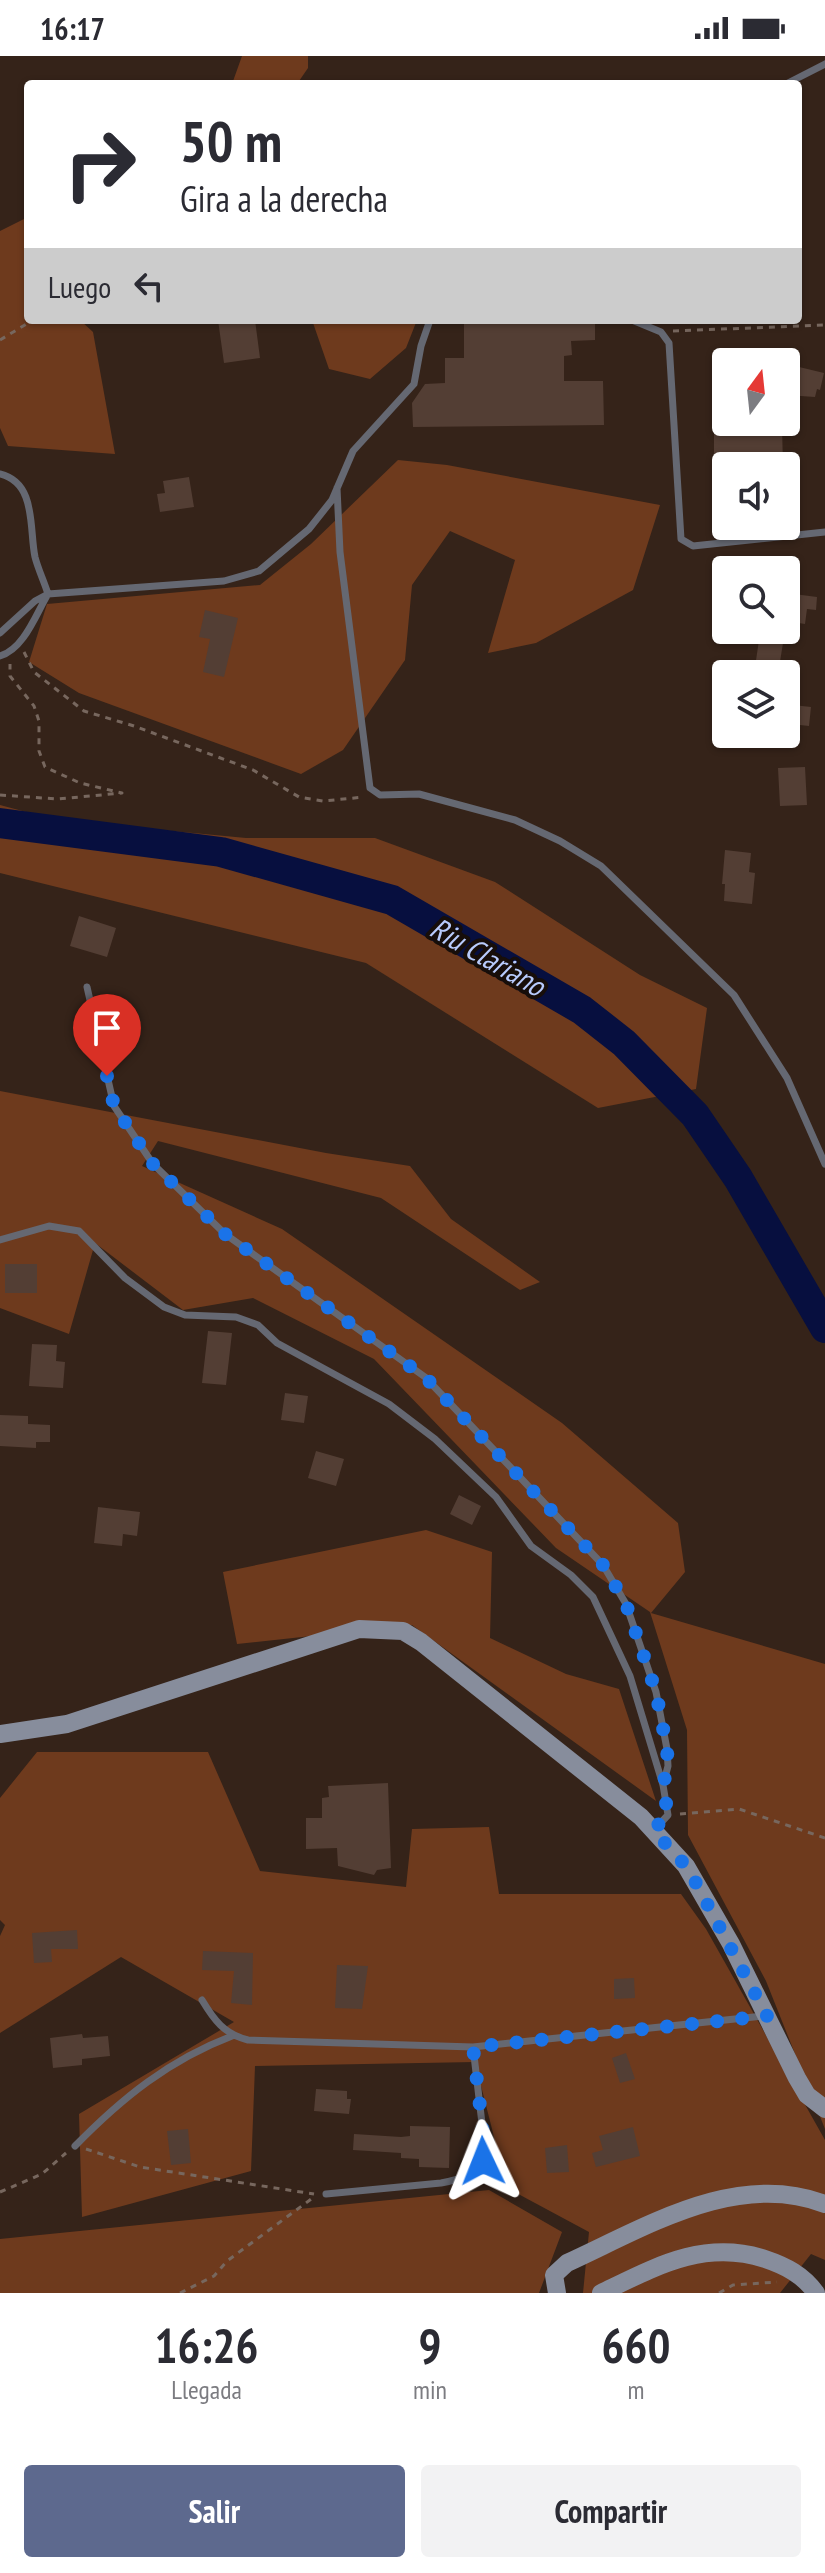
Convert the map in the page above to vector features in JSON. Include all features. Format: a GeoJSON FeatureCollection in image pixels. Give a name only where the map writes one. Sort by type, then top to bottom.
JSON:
{"type":"FeatureCollection","features":[{"type":"Feature","properties":{"kind":"street"},"geometry":{"type":"LineString","coordinates":[[0,1734],[21,1734],[67,1724],[359,1629],[403,1631],[589,1774],[653,1830],[686,1866],[807,2095],[825,2109]]}},
{"type":"Feature","properties":{"kind":"street"},"geometry":{"type":"LineString","coordinates":[[557,2293],[554,2275],[567,2263],[693,2206],[772,2193],[790,2194],[825,2204]]}},
{"type":"Feature","properties":{"kind":"street"},"geometry":{"type":"LineString","coordinates":[[601,2293],[677,2258],[717,2251],[743,2253],[782,2265],[807,2281],[816,2293]]}},
{"type":"Feature","properties":{"kind":"lane"},"geometry":{"type":"LineString","coordinates":[[794,80],[825,64]]}},
{"type":"Feature","properties":{"kind":"lane"},"geometry":{"type":"LineString","coordinates":[[0,633],[35,601],[48,594],[224,581],[259,571],[309,529],[332,500],[353,451],[414,384],[429,324]]}},
{"type":"Feature","properties":{"kind":"lane"},"geometry":{"type":"LineString","coordinates":[[644,324],[665,336],[670,351],[681,539],[686,545],[825,532]]}},
{"type":"Feature","properties":{"kind":"lane"},"geometry":{"type":"LineString","coordinates":[[0,474],[23,490],[33,522],[35,555],[48,594]]}},
{"type":"Feature","properties":{"kind":"lane"},"geometry":{"type":"LineString","coordinates":[[337,488],[340,552],[370,788],[380,795],[419,794],[515,820],[560,841],[601,866],[734,995],[787,1078],[825,1164]]}},
{"type":"Feature","properties":{"kind":"lane"},"geometry":{"type":"LineString","coordinates":[[0,656],[10,653],[48,594]]}},
{"type":"Feature","properties":{"kind":"lane"},"geometry":{"type":"LineString","coordinates":[[87,987],[114,1106],[153,1164],[225,1234],[425,1377],[603,1565],[626,1604],[656,1692],[667,1749],[668,1766],[663,1785]]}},
{"type":"Feature","properties":{"kind":"lane"},"geometry":{"type":"LineString","coordinates":[[0,1240],[49,1226],[79,1231],[125,1278],[164,1307],[185,1315],[236,1317],[258,1325],[277,1343],[409,1417],[496,1497],[531,1546],[562,1567],[593,1597],[630,1676],[663,1785],[668,1815],[653,1830]]}},
{"type":"Feature","properties":{"kind":"lane"},"geometry":{"type":"LineString","coordinates":[[202,2000],[217,2023],[232,2036],[248,2040],[473,2047],[767,2016]]}},
{"type":"Feature","properties":{"kind":"lane"},"geometry":{"type":"LineString","coordinates":[[75,2146],[122,2099],[202,2048],[232,2036]]}},
{"type":"Feature","properties":{"kind":"lane"},"geometry":{"type":"LineString","coordinates":[[321,2194],[441,2183],[459,2179],[478,2167],[483,2161],[485,2149],[473,2047]]}},
{"type":"Feature","properties":{"kind":"path"},"geometry":{"type":"LineString","coordinates":[[0,340],[26,324]]}},
{"type":"Feature","properties":{"kind":"path"},"geometry":{"type":"LineString","coordinates":[[665,336],[669,332],[688,328],[825,325]]}},
{"type":"Feature","properties":{"kind":"path"},"geometry":{"type":"LineString","coordinates":[[18,642],[34,672],[84,711],[253,770],[299,797],[323,801],[362,799],[375,791]]}},
{"type":"Feature","properties":{"kind":"path"},"geometry":{"type":"LineString","coordinates":[[0,795],[58,799],[122,793],[80,783],[45,767],[39,751],[39,721],[34,706],[10,676],[10,653]]}},
{"type":"Feature","properties":{"kind":"path"},"geometry":{"type":"LineString","coordinates":[[668,1815],[739,1809],[825,1838]]}},
{"type":"Feature","properties":{"kind":"path"},"geometry":{"type":"LineString","coordinates":[[0,2192],[42,2174],[75,2146],[140,2167],[321,2194]]}},
{"type":"Feature","properties":{"kind":"path"},"geometry":{"type":"LineString","coordinates":[[180,2293],[214,2276],[227,2261],[321,2194]]}},
{"type":"Feature","properties":{"kind":"path"},"geometry":{"type":"LineString","coordinates":[[719,2293],[733,2285],[777,2282]]}},
{"type":"Feature","properties":{"kind":"shaded area"},"geometry":{"type":"Polygon","coordinates":[[[242,56],[308,56],[308,68],[300,80],[233,80],[242,56]]]}},
{"type":"Feature","properties":{"kind":"shaded area"},"geometry":{"type":"Polygon","coordinates":[[[24,219],[24,324],[84,324],[93,332],[115,454],[8,446],[0,428],[0,231],[24,219]]]}},
{"type":"Feature","properties":{"kind":"shaded area"},"geometry":{"type":"Polygon","coordinates":[[[313,324],[415,324],[406,348],[370,379],[329,369],[313,324]]]}},
{"type":"Feature","properties":{"kind":"shaded area"},"geometry":{"type":"Polygon","coordinates":[[[398,460],[447,465],[660,505],[633,590],[536,643],[488,653],[515,560],[450,531],[412,585],[405,660],[343,750],[301,774],[79,693],[29,662],[47,604],[260,585],[311,544],[398,460]]]}},
{"type":"Feature","properties":{"kind":"shaded area"},"geometry":{"type":"Polygon","coordinates":[[[0,805],[56,820],[246,838],[375,838],[495,882],[640,975],[707,1008],[696,1089],[598,1108],[366,963],[0,873],[0,805]]]}},
{"type":"Feature","properties":{"kind":"shaded area"},"geometry":{"type":"Polygon","coordinates":[[[0,1091],[410,1166],[451,1219],[540,1282],[520,1290],[381,1198],[158,1141],[142,1166],[282,1229],[562,1423],[678,1523],[685,1572],[651,1613],[825,1664],[825,2129],[766,1981],[688,1835],[687,1730],[650,1612],[556,1548],[374,1359],[253,1298],[183,1310],[95,1243],[69,1334],[0,1308],[0,1091]]]}},
{"type":"Feature","properties":{"kind":"shaded area"},"geometry":{"type":"Polygon","coordinates":[[[426,1530],[492,1552],[490,1638],[566,1674],[619,1689],[656,1801],[412,1625],[237,1644],[223,1572],[426,1530]]]}},
{"type":"Feature","properties":{"kind":"shaded area"},"geometry":{"type":"Polygon","coordinates":[[[37,1752],[208,1752],[260,1871],[406,1887],[412,1829],[489,1827],[499,1894],[681,1894],[706,1929],[825,2140],[825,2260],[811,2254],[780,2293],[583,2293],[589,2232],[507,2188],[475,2062],[255,2066],[251,2171],[82,2217],[79,2114],[234,2022],[121,1957],[0,2033],[0,1936],[5,1925],[0,1920],[0,1798],[37,1752]]]}},
{"type":"Feature","properties":{"kind":"shaded area"},"geometry":{"type":"Polygon","coordinates":[[[489,2190],[562,2232],[539,2293],[0,2293],[0,2239],[489,2190]]]}},
{"type":"Feature","properties":{"kind":"building"},"geometry":{"type":"Polygon","coordinates":[[[219,324],[256,324],[260,358],[224,363],[219,324]]]}},
{"type":"Feature","properties":{"kind":"building"},"geometry":{"type":"Polygon","coordinates":[[[464,324],[595,324],[595,340],[571,341],[572,355],[564,356],[564,381],[603,381],[604,425],[413,427],[412,403],[425,384],[445,383],[445,358],[464,358],[464,324]]]}},
{"type":"Feature","properties":{"kind":"building"},"geometry":{"type":"Polygon","coordinates":[[[800,367],[824,373],[815,397],[800,396],[800,367]]]}},
{"type":"Feature","properties":{"kind":"building"},"geometry":{"type":"Polygon","coordinates":[[[714,436],[782,436],[783,452],[714,452],[714,436]]]}},
{"type":"Feature","properties":{"kind":"building"},"geometry":{"type":"Polygon","coordinates":[[[189,477],[194,507],[160,512],[157,494],[165,493],[163,481],[189,477]]]}},
{"type":"Feature","properties":{"kind":"building"},"geometry":{"type":"Polygon","coordinates":[[[800,595],[817,597],[816,610],[807,609],[805,624],[800,623],[800,595]]]}},
{"type":"Feature","properties":{"kind":"building"},"geometry":{"type":"Polygon","coordinates":[[[205,610],[238,618],[224,677],[203,672],[210,639],[199,637],[205,610]]]}},
{"type":"Feature","properties":{"kind":"building"},"geometry":{"type":"Polygon","coordinates":[[[758,644],[783,644],[780,660],[756,660],[758,644]]]}},
{"type":"Feature","properties":{"kind":"building"},"geometry":{"type":"Polygon","coordinates":[[[800,706],[811,707],[809,726],[800,725],[800,706]]]}},
{"type":"Feature","properties":{"kind":"building"},"geometry":{"type":"Polygon","coordinates":[[[805,767],[807,805],[780,806],[778,768],[805,767]]]}},
{"type":"Feature","properties":{"kind":"building"},"geometry":{"type":"Polygon","coordinates":[[[725,850],[751,853],[749,872],[755,873],[752,904],[724,901],[725,850]]]}},
{"type":"Feature","properties":{"kind":"building"},"geometry":{"type":"Polygon","coordinates":[[[79,916],[116,928],[107,957],[70,946],[79,916]]]}},
{"type":"Feature","properties":{"kind":"building"},"geometry":{"type":"Polygon","coordinates":[[[5,1264],[37,1264],[37,1293],[5,1293],[5,1264]]]}},
{"type":"Feature","properties":{"kind":"building"},"geometry":{"type":"Polygon","coordinates":[[[208,1331],[232,1333],[226,1385],[202,1383],[208,1331]]]}},
{"type":"Feature","properties":{"kind":"building"},"geometry":{"type":"Polygon","coordinates":[[[32,1344],[57,1345],[56,1361],[65,1362],[63,1388],[29,1386],[32,1344]]]}},
{"type":"Feature","properties":{"kind":"building"},"geometry":{"type":"Polygon","coordinates":[[[285,1393],[308,1396],[304,1423],[281,1420],[285,1393]]]}},
{"type":"Feature","properties":{"kind":"building"},"geometry":{"type":"Polygon","coordinates":[[[0,1415],[28,1416],[28,1424],[50,1425],[50,1442],[36,1442],[36,1448],[0,1446],[0,1415]]]}},
{"type":"Feature","properties":{"kind":"building"},"geometry":{"type":"Polygon","coordinates":[[[316,1451],[344,1459],[336,1486],[308,1478],[316,1451]]]}},
{"type":"Feature","properties":{"kind":"building"},"geometry":{"type":"Polygon","coordinates":[[[459,1495],[481,1506],[472,1525],[450,1514],[459,1495]]]}},
{"type":"Feature","properties":{"kind":"building"},"geometry":{"type":"Polygon","coordinates":[[[98,1507],[140,1512],[137,1536],[123,1534],[122,1546],[94,1543],[98,1507]]]}},
{"type":"Feature","properties":{"kind":"building"},"geometry":{"type":"Polygon","coordinates":[[[388,1783],[391,1868],[377,1870],[374,1875],[338,1866],[337,1848],[306,1849],[306,1818],[322,1818],[322,1798],[329,1797],[328,1786],[388,1783]]]}},
{"type":"Feature","properties":{"kind":"building"},"geometry":{"type":"Polygon","coordinates":[[[77,1930],[78,1949],[51,1949],[52,1962],[34,1963],[32,1933],[77,1930]]]}},
{"type":"Feature","properties":{"kind":"building"},"geometry":{"type":"Polygon","coordinates":[[[203,1951],[253,1953],[252,2005],[231,2003],[234,1971],[202,1970],[203,1951]]]}},
{"type":"Feature","properties":{"kind":"building"},"geometry":{"type":"Polygon","coordinates":[[[337,1965],[368,1966],[362,2009],[335,2008],[337,1965]]]}},
{"type":"Feature","properties":{"kind":"building"},"geometry":{"type":"Polygon","coordinates":[[[634,1978],[635,1998],[614,1999],[614,1979],[634,1978]]]}},
{"type":"Feature","properties":{"kind":"building"},"geometry":{"type":"Polygon","coordinates":[[[82,2034],[83,2038],[108,2036],[110,2056],[82,2059],[82,2065],[53,2068],[50,2038],[82,2034]]]}},
{"type":"Feature","properties":{"kind":"building"},"geometry":{"type":"Polygon","coordinates":[[[626,2053],[635,2079],[620,2083],[612,2058],[626,2053]]]}},
{"type":"Feature","properties":{"kind":"building"},"geometry":{"type":"Polygon","coordinates":[[[316,2089],[347,2091],[347,2099],[351,2099],[349,2114],[314,2111],[316,2089]]]}},
{"type":"Feature","properties":{"kind":"building"},"geometry":{"type":"Polygon","coordinates":[[[410,2126],[450,2127],[449,2168],[419,2167],[419,2159],[401,2158],[401,2153],[353,2150],[354,2134],[410,2136],[410,2126]]]}},
{"type":"Feature","properties":{"kind":"building"},"geometry":{"type":"Polygon","coordinates":[[[633,2127],[640,2156],[596,2167],[592,2153],[603,2150],[599,2136],[633,2127]]]}},
{"type":"Feature","properties":{"kind":"building"},"geometry":{"type":"Polygon","coordinates":[[[188,2129],[191,2163],[171,2165],[167,2131],[188,2129]]]}},
{"type":"Feature","properties":{"kind":"building"},"geometry":{"type":"Polygon","coordinates":[[[567,2145],[569,2172],[547,2173],[545,2148],[567,2145]]]}},
{"type":"Feature","properties":{"kind":"waterway","name":"Riu Clariano"},"geometry":{"type":"LineString","coordinates":[[0,823],[221,852],[392,900],[582,1010],[624,1043],[695,1115],[738,1178],[825,1328]]}},
{"type":"Feature","properties":{"kind":"route"},"geometry":{"type":"LineString","coordinates":[[107,1076],[114,1106],[153,1164],[171,1182],[225,1234],[425,1377],[523,1482],[592,1550],[626,1604],[650,1670],[664,1724],[668,1766],[663,1785],[668,1815],[653,1830],[686,1866],[731,1944],[767,2016],[473,2047],[485,2149],[483,2161]]}}]}
